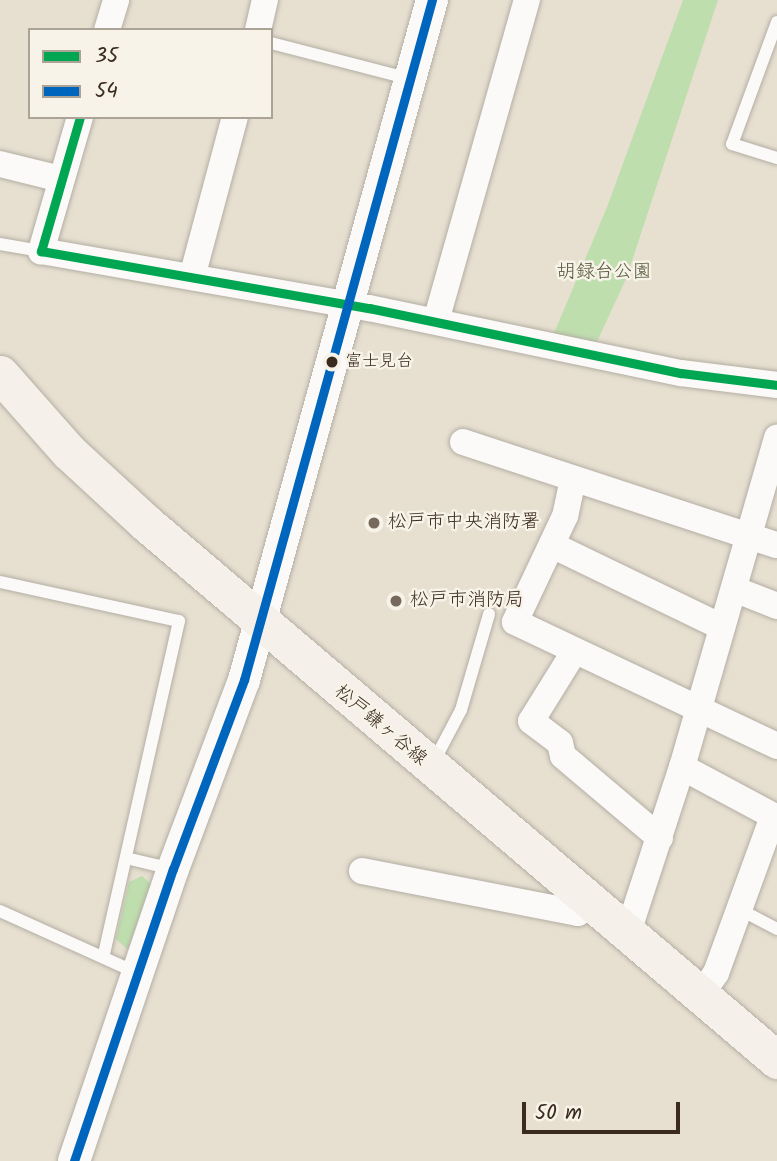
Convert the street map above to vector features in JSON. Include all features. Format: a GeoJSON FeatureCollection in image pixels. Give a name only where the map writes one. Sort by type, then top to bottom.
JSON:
{"type":"FeatureCollection","features":[{"type":"Feature","properties":{"kind":"main road","name":"松戸鎌ヶ谷線"},"geometry":{"type":"LineString","coordinates":[[0,374],[69,452],[261,622],[777,1060]]}},
{"type":"Feature","properties":{"kind":"street"},"geometry":{"type":"LineString","coordinates":[[108,28],[116,0]]}},
{"type":"Feature","properties":{"kind":"street"},"geometry":{"type":"LineString","coordinates":[[258,28],[265,0]]}},
{"type":"Feature","properties":{"kind":"street"},"geometry":{"type":"LineString","coordinates":[[74,1161],[173,869],[244,680],[350,306],[432,0]]}},
{"type":"Feature","properties":{"kind":"street"},"geometry":{"type":"LineString","coordinates":[[436,321],[527,0]]}},
{"type":"Feature","properties":{"kind":"street"},"geometry":{"type":"LineString","coordinates":[[79,119],[41,251],[436,321],[681,373],[776,382]]}},
{"type":"Feature","properties":{"kind":"street"},"geometry":{"type":"LineString","coordinates":[[192,276],[234,119]]}},
{"type":"Feature","properties":{"kind":"street"},"geometry":{"type":"LineString","coordinates":[[0,164],[61,179]]}},
{"type":"Feature","properties":{"kind":"street"},"geometry":{"type":"LineString","coordinates":[[628,932],[682,767],[777,437]]}},
{"type":"Feature","properties":{"kind":"street"},"geometry":{"type":"LineString","coordinates":[[463,442],[777,545]]}},
{"type":"Feature","properties":{"kind":"street"},"geometry":{"type":"LineString","coordinates":[[573,479],[552,545],[515,622],[777,746]]}},
{"type":"Feature","properties":{"kind":"street"},"geometry":{"type":"LineString","coordinates":[[552,545],[722,627]]}},
{"type":"Feature","properties":{"kind":"street"},"geometry":{"type":"LineString","coordinates":[[734,589],[777,606]]}},
{"type":"Feature","properties":{"kind":"street"},"geometry":{"type":"LineString","coordinates":[[574,652],[531,721],[560,743],[563,756],[660,838]]}},
{"type":"Feature","properties":{"kind":"street"},"geometry":{"type":"LineString","coordinates":[[682,767],[775,817],[716,973],[701,995]]}},
{"type":"Feature","properties":{"kind":"street"},"geometry":{"type":"LineString","coordinates":[[362,871],[578,913],[590,900]]}},
{"type":"Feature","properties":{"kind":"lane"},"geometry":{"type":"LineString","coordinates":[[777,22],[732,144],[777,158]]}},
{"type":"Feature","properties":{"kind":"lane"},"geometry":{"type":"LineString","coordinates":[[273,44],[411,80]]}},
{"type":"Feature","properties":{"kind":"lane"},"geometry":{"type":"LineString","coordinates":[[0,244],[41,251]]}},
{"type":"Feature","properties":{"kind":"lane"},"geometry":{"type":"LineString","coordinates":[[0,582],[179,621],[103,957]]}},
{"type":"Feature","properties":{"kind":"lane"},"geometry":{"type":"LineString","coordinates":[[431,768],[461,710],[489,614]]}},
{"type":"Feature","properties":{"kind":"lane"},"geometry":{"type":"LineString","coordinates":[[126,858],[173,869]]}},
{"type":"Feature","properties":{"kind":"lane"},"geometry":{"type":"LineString","coordinates":[[739,909],[777,929]]}},
{"type":"Feature","properties":{"kind":"lane"},"geometry":{"type":"LineString","coordinates":[[0,911],[137,973]]}},
{"type":"Feature","properties":{"kind":"green space","name":"胡録台公園"},"geometry":{"type":"Polygon","coordinates":[[[683,0],[718,0],[626,279],[596,344],[552,338],[607,207],[683,0]]]}},
{"type":"Feature","properties":{"kind":"green space"},"geometry":{"type":"Polygon","coordinates":[[[142,876],[154,887],[134,945],[127,949],[116,939],[129,882],[142,876]]]}},
{"type":"Feature","properties":{"kind":"transit line","name":"54"},"geometry":{"type":"LineString","coordinates":[[74,1161],[173,869],[244,680],[432,0]]}},
{"type":"Feature","properties":{"kind":"transit line","name":"35"},"geometry":{"type":"LineString","coordinates":[[79,119],[41,251],[369,308],[681,373],[777,385]]}},
{"type":"Feature","properties":{"kind":"place","name":"富士見台"},"geometry":{"type":"Point","coordinates":[332,362]}},
{"type":"Feature","properties":{"kind":"place","name":"松戸市中央消防署"},"geometry":{"type":"Point","coordinates":[374,523]}},
{"type":"Feature","properties":{"kind":"place","name":"松戸市消防局"},"geometry":{"type":"Point","coordinates":[396,601]}}]}
